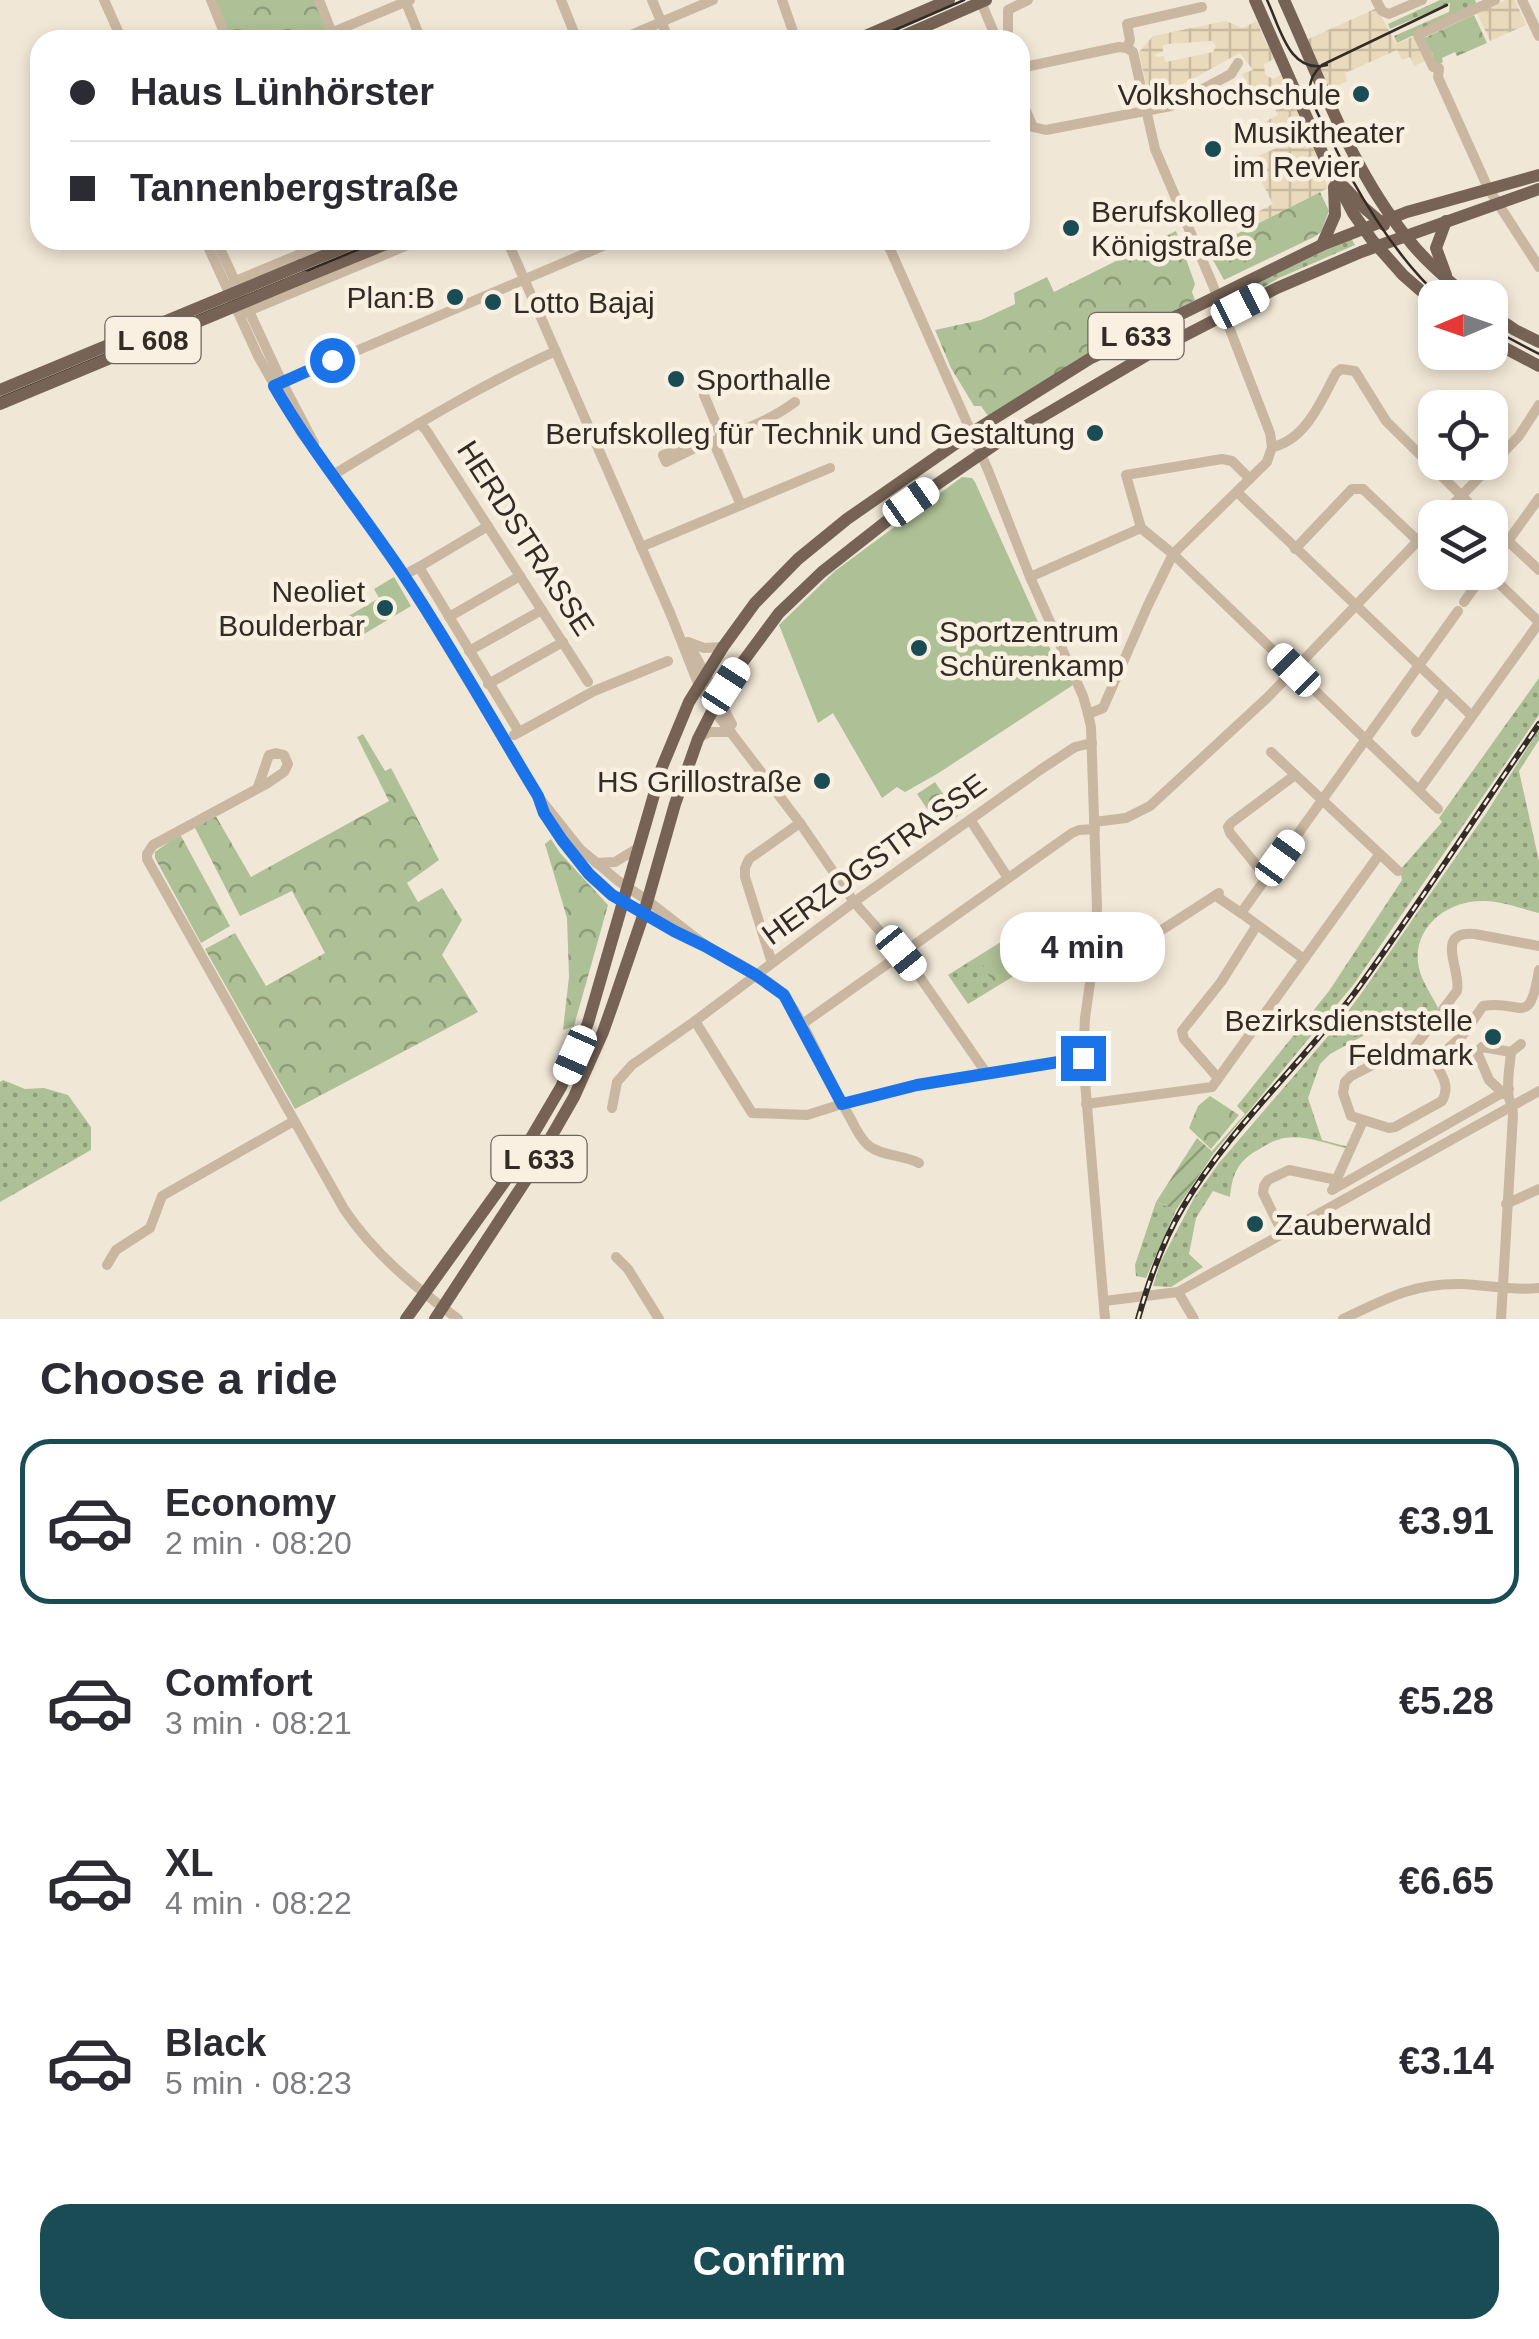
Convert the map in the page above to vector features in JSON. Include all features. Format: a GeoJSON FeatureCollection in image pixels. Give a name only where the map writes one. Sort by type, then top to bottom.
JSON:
{"type":"FeatureCollection","features":[{"type":"Feature","properties":{"kind":"main road"},"geometry":{"type":"LineString","coordinates":[[879,30],[949,0]]}},
{"type":"Feature","properties":{"kind":"main road"},"geometry":{"type":"LineString","coordinates":[[1255,0],[1332,174],[1376,246],[1418,289]]}},
{"type":"Feature","properties":{"kind":"main road"},"geometry":{"type":"LineString","coordinates":[[1284,0],[1385,219]]}},
{"type":"Feature","properties":{"kind":"main road"},"geometry":{"type":"LineString","coordinates":[[917,30],[984,1]]}},
{"type":"Feature","properties":{"kind":"main road"},"geometry":{"type":"LineString","coordinates":[[1332,174],[1405,236],[1448,280]]}},
{"type":"Feature","properties":{"kind":"main road"},"geometry":{"type":"LineString","coordinates":[[1322,245],[1335,214],[1332,174]]}},
{"type":"Feature","properties":{"kind":"main road","name":"L 633"},"geometry":{"type":"LineString","coordinates":[[406,1319],[508,1176],[561,1086],[588,1022],[662,767],[689,702],[722,647],[755,604],[798,559],[847,519],[971,433],[1091,358],[1216,295],[1385,219],[1539,175]]}},
{"type":"Feature","properties":{"kind":"main road","name":"L 633"},"geometry":{"type":"LineString","coordinates":[[439,1313],[528,1178],[574,1096],[604,1032],[698,739],[738,666],[779,613],[882,523],[980,454],[1122,369],[1277,288],[1376,246],[1539,189]]}},
{"type":"Feature","properties":{"kind":"main road"},"geometry":{"type":"LineString","coordinates":[[1446,221],[1436,248],[1448,280]]}},
{"type":"Feature","properties":{"kind":"main road","name":"L 608"},"geometry":{"type":"LineString","coordinates":[[0,404],[343,250]]}},
{"type":"Feature","properties":{"kind":"main road","name":"L 608"},"geometry":{"type":"LineString","coordinates":[[0,390],[366,250]]}},
{"type":"Feature","properties":{"kind":"main road"},"geometry":{"type":"LineString","coordinates":[[1508,324],[1539,342]]}},
{"type":"Feature","properties":{"kind":"main road"},"geometry":{"type":"LineString","coordinates":[[1508,350],[1539,366]]}},
{"type":"Feature","properties":{"kind":"street"},"geometry":{"type":"LineString","coordinates":[[104,0],[118,30]]}},
{"type":"Feature","properties":{"kind":"street"},"geometry":{"type":"LineString","coordinates":[[211,0],[224,30]]}},
{"type":"Feature","properties":{"kind":"street"},"geometry":{"type":"LineString","coordinates":[[319,0],[331,30]]}},
{"type":"Feature","properties":{"kind":"street"},"geometry":{"type":"LineString","coordinates":[[561,0],[573,30]]}},
{"type":"Feature","properties":{"kind":"street"},"geometry":{"type":"LineString","coordinates":[[652,0],[665,30]]}},
{"type":"Feature","properties":{"kind":"street"},"geometry":{"type":"LineString","coordinates":[[643,30],[713,0]]}},
{"type":"Feature","properties":{"kind":"street"},"geometry":{"type":"LineString","coordinates":[[782,0],[792,30]]}},
{"type":"Feature","properties":{"kind":"street"},"geometry":{"type":"LineString","coordinates":[[1008,30],[1008,10],[1028,0]]}},
{"type":"Feature","properties":{"kind":"street"},"geometry":{"type":"LineString","coordinates":[[1376,0],[1385,13],[1422,0]]}},
{"type":"Feature","properties":{"kind":"street"},"geometry":{"type":"LineString","coordinates":[[1495,0],[1419,34],[1488,188],[1539,267]]}},
{"type":"Feature","properties":{"kind":"street"},"geometry":{"type":"LineString","coordinates":[[1522,0],[1539,36]]}},
{"type":"Feature","properties":{"kind":"street"},"geometry":{"type":"LineString","coordinates":[[339,30],[407,1],[417,30]]}},
{"type":"Feature","properties":{"kind":"street"},"geometry":{"type":"LineString","coordinates":[[984,1],[994,30]]}},
{"type":"Feature","properties":{"kind":"street"},"geometry":{"type":"LineString","coordinates":[[1127,48],[1130,40],[1126,24],[1202,7]]}},
{"type":"Feature","properties":{"kind":"street"},"geometry":{"type":"LineString","coordinates":[[1030,66],[1102,50],[1127,48],[1132,52],[1155,150],[1216,295],[1272,447],[1267,462],[1173,554],[1103,708],[1088,714]]}},
{"type":"Feature","properties":{"kind":"street"},"geometry":{"type":"LineString","coordinates":[[1030,130],[1170,106],[1232,74],[1238,63]]}},
{"type":"Feature","properties":{"kind":"street"},"geometry":{"type":"LineString","coordinates":[[1030,117],[1036,129]]}},
{"type":"Feature","properties":{"kind":"street"},"geometry":{"type":"LineString","coordinates":[[211,250],[230,283]]}},
{"type":"Feature","properties":{"kind":"street"},"geometry":{"type":"LineString","coordinates":[[219,250],[243,313],[302,434],[404,575],[538,796],[580,849],[674,931],[756,975],[784,995],[862,1138],[880,1152],[919,1164]]}},
{"type":"Feature","properties":{"kind":"street"},"geometry":{"type":"LineString","coordinates":[[230,283],[310,250]]}},
{"type":"Feature","properties":{"kind":"street"},"geometry":{"type":"LineString","coordinates":[[243,313],[396,250]]}},
{"type":"Feature","properties":{"kind":"street"},"geometry":{"type":"LineString","coordinates":[[511,250],[702,682],[746,752]]}},
{"type":"Feature","properties":{"kind":"street"},"geometry":{"type":"LineString","coordinates":[[278,384],[592,250]]}},
{"type":"Feature","properties":{"kind":"street"},"geometry":{"type":"LineString","coordinates":[[890,250],[1088,714],[1097,907],[1083,1058],[1106,1319]]}},
{"type":"Feature","properties":{"kind":"street"},"geometry":{"type":"LineString","coordinates":[[333,475],[517,368],[556,352]]}},
{"type":"Feature","properties":{"kind":"street"},"geometry":{"type":"LineString","coordinates":[[1272,447],[1293,438],[1310,418],[1336,373],[1341,369],[1355,371],[1393,429],[1466,500]]}},
{"type":"Feature","properties":{"kind":"street"},"geometry":{"type":"LineString","coordinates":[[704,395],[741,505]]}},
{"type":"Feature","properties":{"kind":"street"},"geometry":{"type":"LineString","coordinates":[[697,448],[782,412],[795,402]]}},
{"type":"Feature","properties":{"kind":"street"},"geometry":{"type":"LineString","coordinates":[[1456,500],[1519,436],[1539,405]]}},
{"type":"Feature","properties":{"kind":"street","name":"HERDSTRASSE"},"geometry":{"type":"LineString","coordinates":[[419,424],[588,682]]}},
{"type":"Feature","properties":{"kind":"street"},"geometry":{"type":"LineString","coordinates":[[1250,479],[1232,461],[1222,459],[1126,475],[1141,528],[1173,554],[1438,808]]}},
{"type":"Feature","properties":{"kind":"street"},"geometry":{"type":"LineString","coordinates":[[641,547],[830,468]]}},
{"type":"Feature","properties":{"kind":"street"},"geometry":{"type":"LineString","coordinates":[[801,1025],[1076,830],[1146,810],[1294,670],[1418,541],[1358,488],[1296,549]]}},
{"type":"Feature","properties":{"kind":"street"},"geometry":{"type":"LineString","coordinates":[[1236,492],[1472,716]]}},
{"type":"Feature","properties":{"kind":"street"},"geometry":{"type":"LineString","coordinates":[[1539,498],[1508,541],[1539,570]]}},
{"type":"Feature","properties":{"kind":"street"},"geometry":{"type":"LineString","coordinates":[[404,575],[488,526]]}},
{"type":"Feature","properties":{"kind":"street"},"geometry":{"type":"LineString","coordinates":[[1030,577],[1141,528]]}},
{"type":"Feature","properties":{"kind":"street"},"geometry":{"type":"LineString","coordinates":[[418,567],[518,732]]}},
{"type":"Feature","properties":{"kind":"street"},"geometry":{"type":"LineString","coordinates":[[449,617],[520,576]]}},
{"type":"Feature","properties":{"kind":"street"},"geometry":{"type":"LineString","coordinates":[[1242,913],[1473,590]]}},
{"type":"Feature","properties":{"kind":"street"},"geometry":{"type":"LineString","coordinates":[[1419,790],[1539,623],[1507,590]]}},
{"type":"Feature","properties":{"kind":"street"},"geometry":{"type":"LineString","coordinates":[[470,651],[542,610]]}},
{"type":"Feature","properties":{"kind":"street"},"geometry":{"type":"LineString","coordinates":[[671,615],[688,642],[702,682]]}},
{"type":"Feature","properties":{"kind":"street"},"geometry":{"type":"LineString","coordinates":[[488,684],[563,642]]}},
{"type":"Feature","properties":{"kind":"street"},"geometry":{"type":"LineString","coordinates":[[688,642],[704,648],[722,647]]}},
{"type":"Feature","properties":{"kind":"street"},"geometry":{"type":"LineString","coordinates":[[505,741],[594,691],[668,661]]}},
{"type":"Feature","properties":{"kind":"street"},"geometry":{"type":"LineString","coordinates":[[1416,732],[1445,691]]}},
{"type":"Feature","properties":{"kind":"street"},"geometry":{"type":"LineString","coordinates":[[716,704],[731,732],[854,902],[901,953],[987,1074]]}},
{"type":"Feature","properties":{"kind":"street"},"geometry":{"type":"LineString","coordinates":[[698,739],[708,732],[731,732]]}},
{"type":"Feature","properties":{"kind":"street","name":"HERZOGSTRASSE"},"geometry":{"type":"LineString","coordinates":[[612,1108],[615,1088],[632,1065],[1075,747],[1092,743]]}},
{"type":"Feature","properties":{"kind":"street"},"geometry":{"type":"LineString","coordinates":[[1271,752],[1398,872]]}},
{"type":"Feature","properties":{"kind":"street"},"geometry":{"type":"LineString","coordinates":[[1266,877],[1228,828],[1295,775]]}},
{"type":"Feature","properties":{"kind":"street"},"geometry":{"type":"LineString","coordinates":[[258,788],[153,845],[147,854],[149,865],[356,1228],[385,1260],[426,1292],[439,1313],[458,1319]]}},
{"type":"Feature","properties":{"kind":"street"},"geometry":{"type":"LineString","coordinates":[[538,796],[544,813],[589,874],[622,902],[646,907]]}},
{"type":"Feature","properties":{"kind":"street"},"geometry":{"type":"LineString","coordinates":[[971,821],[1008,878]]}},
{"type":"Feature","properties":{"kind":"street"},"geometry":{"type":"LineString","coordinates":[[772,963],[745,868],[749,859],[800,824]]}},
{"type":"Feature","properties":{"kind":"street"},"geometry":{"type":"LineString","coordinates":[[596,863],[615,862],[638,848]]}},
{"type":"Feature","properties":{"kind":"street"},"geometry":{"type":"LineString","coordinates":[[1086,1104],[1215,1082],[1379,854]]}},
{"type":"Feature","properties":{"kind":"street"},"geometry":{"type":"LineString","coordinates":[[1094,957],[1120,957],[1218,894],[1304,958]]}},
{"type":"Feature","properties":{"kind":"street"},"geometry":{"type":"LineString","coordinates":[[1215,1082],[1184,1040],[1182,1031],[1221,982],[1257,925]]}},
{"type":"Feature","properties":{"kind":"street"},"geometry":{"type":"LineString","coordinates":[[1539,946],[1475,934],[1459,936],[1450,950],[1459,986],[1416,1046],[1345,1082],[1343,1093],[1351,1116],[1395,1127],[1442,1101],[1446,1084],[1436,1064],[1438,1058],[1462,1036],[1483,1006],[1521,1009],[1529,1004],[1539,970]]}},
{"type":"Feature","properties":{"kind":"street"},"geometry":{"type":"LineString","coordinates":[[695,1020],[752,1114],[807,1115],[917,1085],[1083,1058]]}},
{"type":"Feature","properties":{"kind":"street"},"geometry":{"type":"LineString","coordinates":[[1501,1319],[1511,1052],[1521,1044]]}},
{"type":"Feature","properties":{"kind":"street"},"geometry":{"type":"LineString","coordinates":[[1508,1096],[1489,1080],[1477,1052],[1482,1047],[1511,1052]]}},
{"type":"Feature","properties":{"kind":"street"},"geometry":{"type":"LineString","coordinates":[[1283,1234],[1264,1193],[1268,1180],[1290,1170],[1335,1185],[1472,1110],[1508,1096],[1539,1090]]}},
{"type":"Feature","properties":{"kind":"street"},"geometry":{"type":"LineString","coordinates":[[1104,1302],[1178,1292],[1495,1116],[1508,1096]]}},
{"type":"Feature","properties":{"kind":"street"},"geometry":{"type":"LineString","coordinates":[[1472,1110],[1495,1116]]}},
{"type":"Feature","properties":{"kind":"street"},"geometry":{"type":"LineString","coordinates":[[106,1264],[116,1250],[150,1228],[162,1196],[294,1121]]}},
{"type":"Feature","properties":{"kind":"street"},"geometry":{"type":"LineString","coordinates":[[1336,1205],[1335,1185],[1363,1121]]}},
{"type":"Feature","properties":{"kind":"street"},"geometry":{"type":"LineString","coordinates":[[1396,1154],[1404,1167]]}},
{"type":"Feature","properties":{"kind":"street"},"geometry":{"type":"LineString","coordinates":[[1506,1204],[1539,1189]]}},
{"type":"Feature","properties":{"kind":"street"},"geometry":{"type":"LineString","coordinates":[[616,1257],[628,1269],[659,1319]]}},
{"type":"Feature","properties":{"kind":"street"},"geometry":{"type":"LineString","coordinates":[[1343,1319],[1401,1292],[1431,1286],[1539,1288]]}},
{"type":"Feature","properties":{"kind":"street"},"geometry":{"type":"LineString","coordinates":[[1178,1292],[1194,1319]]}},
{"type":"Feature","properties":{"kind":"green space"},"geometry":{"type":"Polygon","coordinates":[[[214,0],[314,0],[326,30],[227,30],[214,0]]]}},
{"type":"Feature","properties":{"kind":"green space"},"geometry":{"type":"Polygon","coordinates":[[[1440,0],[1475,0],[1477,5],[1397,43],[1394,36],[1449,12],[1450,3],[1390,29],[1388,24],[1440,0]]]}},
{"type":"Feature","properties":{"kind":"green space"},"geometry":{"type":"Polygon","coordinates":[[[1474,15],[1487,43],[1457,56],[1455,52],[1437,65],[1422,39],[1474,15]]]}},
{"type":"Feature","properties":{"kind":"green space"},"geometry":{"type":"Polygon","coordinates":[[[1320,192],[1329,211],[1321,232],[1224,280],[1207,249],[1320,192]]]}},
{"type":"Feature","properties":{"kind":"green space"},"geometry":{"type":"Polygon","coordinates":[[[1176,231],[1195,284],[1195,300],[988,416],[981,406],[974,406],[951,368],[935,330],[981,320],[1015,304],[1014,293],[1047,277],[1054,292],[1176,231]]]}},
{"type":"Feature","properties":{"kind":"green space"},"geometry":{"type":"Polygon","coordinates":[[[1351,238],[1355,245],[1279,278],[1241,300],[1237,292],[1351,238]]]}},
{"type":"Feature","properties":{"kind":"green space","name":"Sportzentrum Schürenkamp"},"geometry":{"type":"Polygon","coordinates":[[[962,477],[975,482],[1061,673],[1067,671],[1073,685],[937,774],[905,792],[897,787],[882,798],[833,713],[818,723],[779,625],[835,571],[962,477]]]}},
{"type":"Feature","properties":{"kind":"green space","name":"Neoliet Boulderbar"},"geometry":{"type":"Polygon","coordinates":[[[394,577],[411,606],[359,637],[347,617],[379,598],[374,589],[394,577]]]}},
{"type":"Feature","properties":{"kind":"green space"},"geometry":{"type":"Polygon","coordinates":[[[1539,678],[1539,715],[1354,984],[1214,1153],[1245,1114],[1237,1106],[1329,991],[1402,880],[1400,870],[1442,822],[1439,818],[1539,678]]]}},
{"type":"Feature","properties":{"kind":"green space"},"geometry":{"type":"Polygon","coordinates":[[[1539,729],[1539,740],[1519,771],[1539,861],[1539,913],[1505,904],[1470,902],[1443,912],[1433,921],[1419,943],[1418,957],[1422,977],[1438,1008],[1432,1016],[1383,1025],[1330,1054],[1320,1064],[1308,1098],[1322,1140],[1348,1149],[1294,1137],[1272,1142],[1250,1155],[1237,1170],[1230,1197],[1213,1191],[1196,1218],[1189,1254],[1203,1267],[1171,1287],[1153,1286],[1161,1261],[1194,1198],[1219,1163],[1341,1021],[1487,812],[1539,729]]]}},
{"type":"Feature","properties":{"kind":"green space"},"geometry":{"type":"Polygon","coordinates":[[[363,734],[385,771],[391,768],[439,860],[407,883],[418,902],[442,888],[462,920],[442,955],[478,1012],[295,1109],[205,949],[235,933],[266,986],[325,953],[292,891],[240,916],[193,824],[214,813],[251,877],[389,801],[357,737],[363,734]]]}},
{"type":"Feature","properties":{"kind":"green space"},"geometry":{"type":"Polygon","coordinates":[[[935,782],[958,816],[940,828],[917,794],[935,782]]]}},
{"type":"Feature","properties":{"kind":"green space"},"geometry":{"type":"Polygon","coordinates":[[[180,834],[230,926],[201,943],[155,858],[155,852],[180,834]]]}},
{"type":"Feature","properties":{"kind":"green space"},"geometry":{"type":"Polygon","coordinates":[[[551,839],[608,905],[574,1026],[563,1030],[569,977],[567,918],[545,844],[551,839]]]}},
{"type":"Feature","properties":{"kind":"green space"},"geometry":{"type":"Polygon","coordinates":[[[1049,912],[1068,943],[968,1004],[948,975],[1049,912]]]}},
{"type":"Feature","properties":{"kind":"green space"},"geometry":{"type":"Polygon","coordinates":[[[1022,935],[1033,956],[992,982],[981,961],[1022,935]]]}},
{"type":"Feature","properties":{"kind":"green space"},"geometry":{"type":"Polygon","coordinates":[[[0,1082],[25,1089],[44,1088],[68,1095],[91,1127],[91,1150],[0,1202],[0,1082]]]}},
{"type":"Feature","properties":{"kind":"green space"},"geometry":{"type":"Polygon","coordinates":[[[1210,1096],[1239,1115],[1211,1149],[1189,1128],[1198,1106],[1210,1096]]]}},
{"type":"Feature","properties":{"kind":"green space"},"geometry":{"type":"Polygon","coordinates":[[[1197,1138],[1214,1153],[1176,1210],[1156,1202],[1197,1138]]]}},
{"type":"Feature","properties":{"kind":"green space"},"geometry":{"type":"Polygon","coordinates":[[[1156,1202],[1176,1210],[1146,1278],[1136,1276],[1135,1265],[1156,1202]]]}},
{"type":"Feature","properties":{"kind":"shaded area"},"geometry":{"type":"Polygon","coordinates":[[[1515,0],[1526,25],[1490,41],[1477,13],[1515,0]]]}},
{"type":"Feature","properties":{"kind":"shaded area"},"geometry":{"type":"Polygon","coordinates":[[[1377,8],[1396,44],[1420,34],[1436,64],[1425,61],[1414,66],[1410,57],[1402,60],[1397,50],[1345,73],[1347,81],[1331,89],[1306,40],[1377,8]]]}},
{"type":"Feature","properties":{"kind":"shaded area"},"geometry":{"type":"Polygon","coordinates":[[[1226,21],[1242,28],[1257,21],[1276,58],[1264,64],[1265,75],[1273,79],[1283,74],[1328,188],[1253,226],[1248,217],[1273,204],[1250,159],[1279,147],[1266,121],[1278,115],[1268,96],[1256,101],[1242,74],[1253,70],[1240,53],[1150,102],[1139,52],[1153,36],[1226,21]],[[1212,41],[1168,44],[1163,45],[1163,52],[1155,54],[1164,56],[1165,62],[1213,52],[1216,46],[1212,41]]]}},
{"type":"Feature","properties":{"kind":"tram line"},"geometry":{"type":"LineString","coordinates":[[895,30],[964,0]]}},
{"type":"Feature","properties":{"kind":"tram line"},"geometry":{"type":"LineString","coordinates":[[1267,0],[1295,56],[1303,63],[1327,65]]}},
{"type":"Feature","properties":{"kind":"tram line"},"geometry":{"type":"LineString","coordinates":[[1423,280],[1376,219],[1349,174],[1312,102],[1310,88],[1322,65],[1447,5]]}},
{"type":"Feature","properties":{"kind":"tram line"},"geometry":{"type":"LineString","coordinates":[[0,398],[357,250]]}},
{"type":"Feature","properties":{"kind":"tram line"},"geometry":{"type":"LineString","coordinates":[[1508,338],[1539,354]]}},
{"type":"Feature","properties":{"kind":"railway"},"geometry":{"type":"LineString","coordinates":[[1138,1319],[1169,1234],[1202,1177],[1359,987],[1539,724]]}},
{"type":"Feature","properties":{"kind":"place","name":"Volkshochschule"},"geometry":{"type":"Point","coordinates":[1361,94]}},
{"type":"Feature","properties":{"kind":"place","name":"Musiktheater im Revier"},"geometry":{"type":"Point","coordinates":[1213,149]}},
{"type":"Feature","properties":{"kind":"place","name":"Berufskolleg Königstraße"},"geometry":{"type":"Point","coordinates":[1071,228]}},
{"type":"Feature","properties":{"kind":"place","name":"Plan:B"},"geometry":{"type":"Point","coordinates":[455,297]}},
{"type":"Feature","properties":{"kind":"place","name":"Lotto Bajaj"},"geometry":{"type":"Point","coordinates":[493,302]}},
{"type":"Feature","properties":{"kind":"place","name":"Sporthalle"},"geometry":{"type":"Point","coordinates":[676,379]}},
{"type":"Feature","properties":{"kind":"place","name":"Berufskolleg für Technik und Gestaltung"},"geometry":{"type":"Point","coordinates":[1095,433]}},
{"type":"Feature","properties":{"kind":"place","name":"Neoliet Boulderbar"},"geometry":{"type":"Point","coordinates":[385,608]}},
{"type":"Feature","properties":{"kind":"place","name":"Sportzentrum Schürenkamp"},"geometry":{"type":"Point","coordinates":[919,648]}},
{"type":"Feature","properties":{"kind":"place","name":"HS Grillostraße"},"geometry":{"type":"Point","coordinates":[822,781]}},
{"type":"Feature","properties":{"kind":"place","name":"Bezirksdienststelle Feldmark"},"geometry":{"type":"Point","coordinates":[1493,1037]}},
{"type":"Feature","properties":{"kind":"place","name":"Zauberwald"},"geometry":{"type":"Point","coordinates":[1255,1224]}},
{"type":"Feature","properties":{"kind":"route"},"geometry":{"type":"LineString","coordinates":[[332,360],[274,386],[302,434],[404,575],[538,796],[554,830],[589,874],[612,895],[756,975],[784,995],[842,1104],[917,1085],[1083,1058]]}}]}
